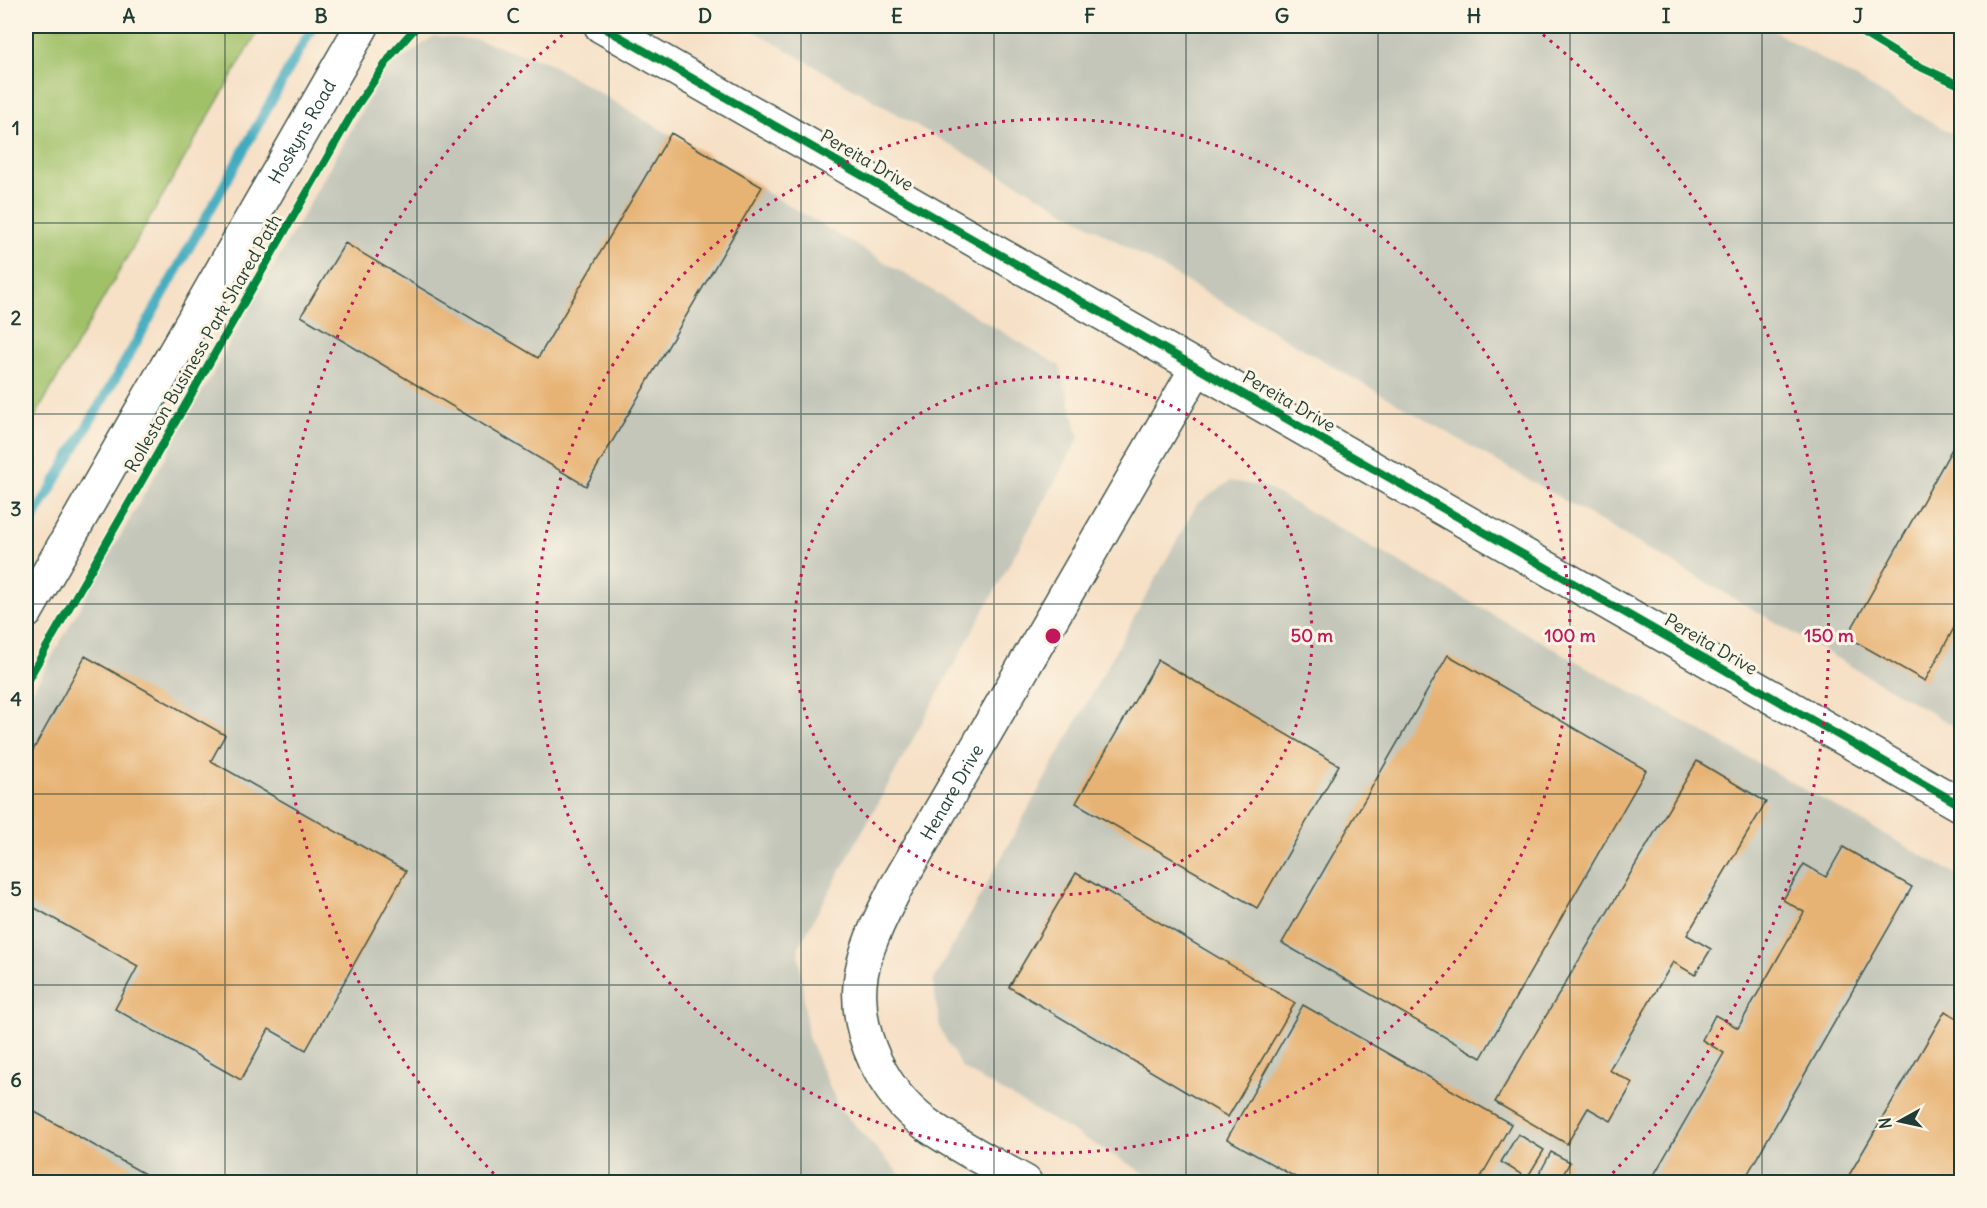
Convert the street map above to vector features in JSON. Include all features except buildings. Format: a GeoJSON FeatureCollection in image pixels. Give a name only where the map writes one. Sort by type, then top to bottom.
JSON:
{"type":"FeatureCollection","features":[{"type":"Feature","properties":{"kind":"street","name":"Hoskyns Road"},"geometry":{"type":"LineString","coordinates":[[26,612],[362,26]]}},
{"type":"Feature","properties":{"kind":"street","name":"Pereita Drive"},"geometry":{"type":"LineString","coordinates":[[601,26],[1198,366],[1962,806]]}},
{"type":"Feature","properties":{"kind":"street","name":"Henare Drive"},"geometry":{"type":"LineString","coordinates":[[1025,1182],[925,1123],[881,1076],[867,1040],[861,1015],[860,984],[868,951],[895,890],[1198,366]]}},
{"type":"Feature","properties":{"kind":"shaded area"},"geometry":{"type":"Polygon","coordinates":[[[745,26],[1765,26],[1961,139],[1961,730],[745,26]]]}},
{"type":"Feature","properties":{"kind":"shaded area"},"geometry":{"type":"Polygon","coordinates":[[[1933,26],[1961,26],[1961,42],[1933,26]]]}},
{"type":"Feature","properties":{"kind":"shaded area"},"geometry":{"type":"Polygon","coordinates":[[[434,36],[478,40],[547,62],[1060,366],[1079,438],[798,948],[808,1037],[839,1108],[907,1182],[26,1182],[26,702],[384,72],[434,36]]]}},
{"type":"Feature","properties":{"kind":"shaded area"},"geometry":{"type":"Polygon","coordinates":[[[1230,481],[1265,487],[1961,877],[1961,1182],[1160,1182],[962,1068],[940,1029],[933,981],[1197,504],[1230,481]]]}},
{"type":"Feature","properties":{"kind":"green space"},"geometry":{"type":"Polygon","coordinates":[[[26,26],[261,26],[26,432],[26,26]]]}},
{"type":"Feature","properties":{"kind":"waterway"},"geometry":{"type":"LineString","coordinates":[[26,531],[133,348],[313,26]]}},
{"type":"Feature","properties":{"kind":"cycle path","name":"Rolleston Business Park Shared Path"},"geometry":{"type":"LineString","coordinates":[[26,683],[356,107],[393,53],[417,26]]}},
{"type":"Feature","properties":{"kind":"cycle path"},"geometry":{"type":"LineString","coordinates":[[601,26],[1962,806]]}},
{"type":"Feature","properties":{"kind":"cycle path"},"geometry":{"type":"LineString","coordinates":[[1851,26],[1912,63],[1962,86]]}}]}
